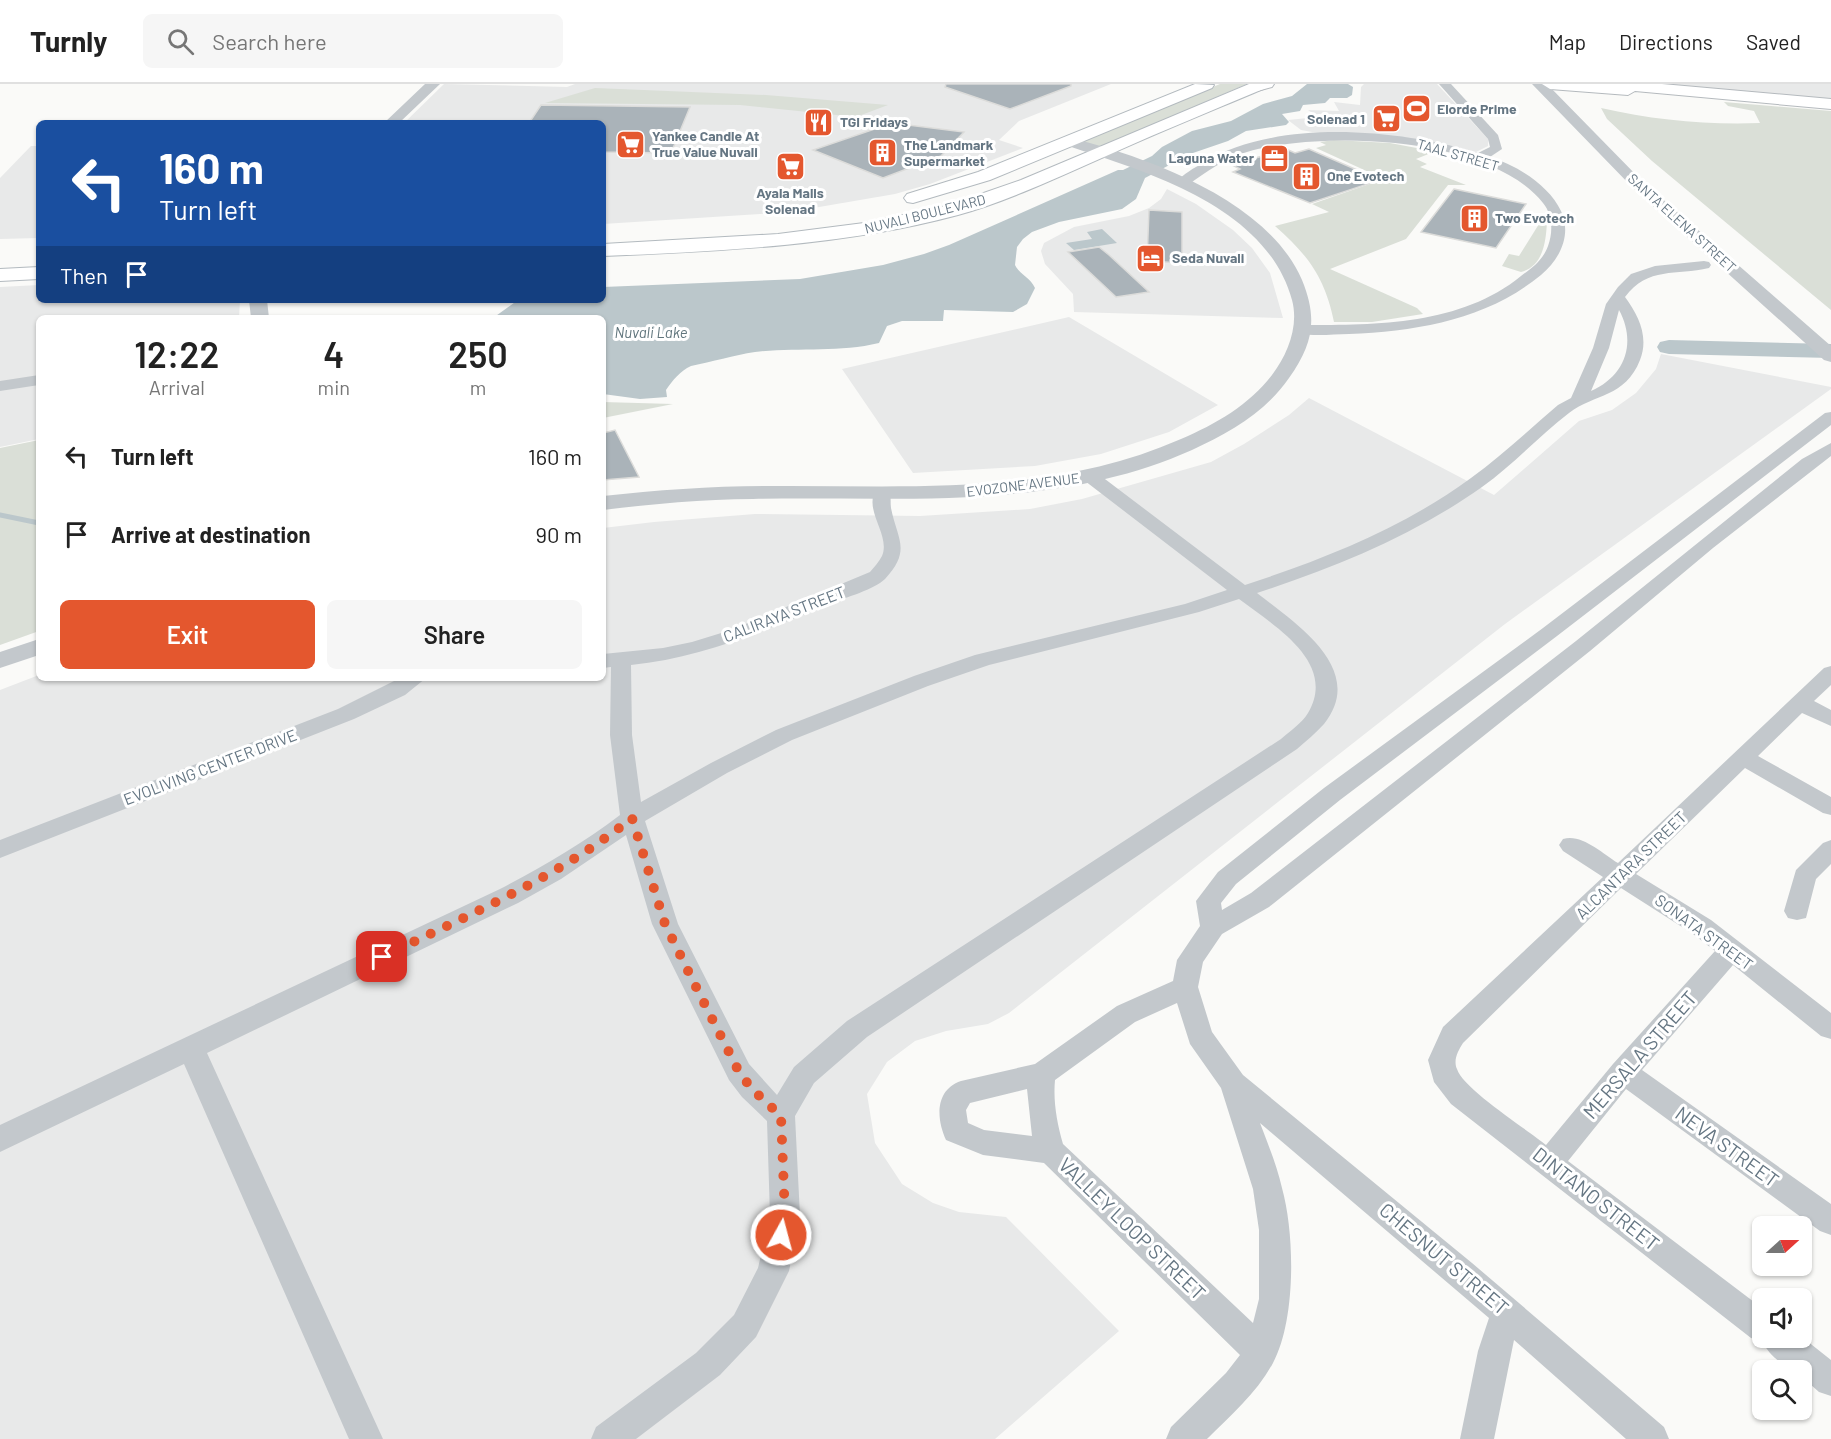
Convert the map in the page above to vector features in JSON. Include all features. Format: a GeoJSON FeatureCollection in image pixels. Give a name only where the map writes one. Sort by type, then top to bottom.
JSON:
{"type":"FeatureCollection","features":[{"type":"Feature","properties":{"kind":"main road","name":"NUVALI BOULEVARD"},"geometry":{"type":"LineString","coordinates":[[896,202],[952,187],[1209,84]]}},
{"type":"Feature","properties":{"kind":"main road"},"geometry":{"type":"LineString","coordinates":[[1550,84],[1831,104]]}},
{"type":"Feature","properties":{"kind":"main road"},"geometry":{"type":"LineString","coordinates":[[1607,84],[1654,90]]}},
{"type":"Feature","properties":{"kind":"main road","name":"NUVALI BOULEVARD"},"geometry":{"type":"LineString","coordinates":[[606,250],[732,244],[817,236],[879,227],[952,210],[1047,177],[1261,85]]}},
{"type":"Feature","properties":{"kind":"main road"},"geometry":{"type":"LineString","coordinates":[[606,232],[674,229],[606,239]]}},
{"type":"Feature","properties":{"kind":"main road"},"geometry":{"type":"LineString","coordinates":[[0,258],[36,257]]}},
{"type":"Feature","properties":{"kind":"main road"},"geometry":{"type":"LineString","coordinates":[[0,275],[36,273]]}},
{"type":"Feature","properties":{"kind":"street"},"geometry":{"type":"LineString","coordinates":[[394,120],[433,84]]}},
{"type":"Feature","properties":{"kind":"street"},"geometry":{"type":"LineString","coordinates":[[1445,84],[1494,138],[1496,148],[1477,158]]}},
{"type":"Feature","properties":{"kind":"street","name":"SANTA ELENA STREET"},"geometry":{"type":"LineString","coordinates":[[1539,84],[1638,185],[1828,350]]}},
{"type":"Feature","properties":{"kind":"street","name":"SANTA ELENA STREET"},"geometry":{"type":"LineString","coordinates":[[1555,84],[1662,185],[1817,325],[1828,350]]}},
{"type":"Feature","properties":{"kind":"street","name":"TAAL STREET"},"geometry":{"type":"LineString","coordinates":[[1176,179],[1231,153],[1257,145],[1297,138],[1345,136],[1390,138],[1477,158],[1526,180],[1537,188],[1554,209],[1559,226],[1559,236],[1550,258],[1530,279],[1488,303],[1444,318],[1366,330],[1304,330]]}},
{"type":"Feature","properties":{"kind":"street","name":"EVOZONE AVENUE"},"geometry":{"type":"LineString","coordinates":[[606,503],[707,493],[930,494],[1005,490],[1091,477],[1175,451],[1223,428],[1257,404],[1271,390],[1292,359],[1304,330],[1305,318],[1298,288],[1287,264],[1273,246],[1226,207],[1176,179],[1064,142]]}},
{"type":"Feature","properties":{"kind":"street"},"geometry":{"type":"LineString","coordinates":[[1638,185],[1662,185]]}},
{"type":"Feature","properties":{"kind":"street"},"geometry":{"type":"LineString","coordinates":[[1579,399],[1601,348],[1613,304],[1636,277],[1660,269],[1704,265]]}},
{"type":"Feature","properties":{"kind":"street"},"geometry":{"type":"LineString","coordinates":[[0,1139],[552,873],[632,818],[719,768],[784,735],[921,681],[982,660],[1192,608],[1244,592],[1303,572],[1403,528],[1477,482],[1549,421],[1579,399],[1603,392],[1617,381],[1626,371],[1637,350],[1636,329],[1626,307],[1618,298]]}},
{"type":"Feature","properties":{"kind":"street"},"geometry":{"type":"LineString","coordinates":[[0,386],[36,380]]}},
{"type":"Feature","properties":{"kind":"street"},"geometry":{"type":"LineString","coordinates":[[1213,927],[1208,901],[1227,878],[1332,794],[1831,417]]}},
{"type":"Feature","properties":{"kind":"street"},"geometry":{"type":"LineString","coordinates":[[1183,1439],[1238,1384],[1261,1353],[1275,1299],[1274,1230],[1268,1189],[1233,1083],[1200,1036],[1185,987],[1190,960],[1213,927],[1260,900],[1575,652],[1715,536],[1808,463],[1831,448]]}},
{"type":"Feature","properties":{"kind":"street"},"geometry":{"type":"LineString","coordinates":[[608,1439],[708,1364],[745,1326],[773,1271],[785,1216],[781,1116],[794,1089],[804,1075],[857,1029],[1289,744],[1316,719],[1325,699],[1326,676],[1315,655],[1301,637],[1091,477]]}},
{"type":"Feature","properties":{"kind":"street","name":"CALIRAYA STREET"},"geometry":{"type":"LineString","coordinates":[[612,661],[663,655],[717,640],[852,588],[877,576],[892,555],[892,540],[882,507],[882,494]]}},
{"type":"Feature","properties":{"kind":"street"},"geometry":{"type":"LineString","coordinates":[[1544,636],[1575,652]]}},
{"type":"Feature","properties":{"kind":"street"},"geometry":{"type":"LineString","coordinates":[[0,660],[36,648]]}},
{"type":"Feature","properties":{"kind":"street"},"geometry":{"type":"LineString","coordinates":[[612,661],[632,818],[665,924],[739,1072],[752,1089],[781,1116]]}},
{"type":"Feature","properties":{"kind":"street","name":"ALCANTARA STREET"},"geometry":{"type":"LineString","coordinates":[[1440,1063],[1445,1047],[1453,1035],[1831,673]]}},
{"type":"Feature","properties":{"kind":"street","name":"EVOLIVING CENTER DRIVE"},"geometry":{"type":"LineString","coordinates":[[0,849],[355,710],[411,681]]}},
{"type":"Feature","properties":{"kind":"street"},"geometry":{"type":"LineString","coordinates":[[1801,704],[1831,719]]}},
{"type":"Feature","properties":{"kind":"street"},"geometry":{"type":"LineString","coordinates":[[1744,758],[1831,807]]}},
{"type":"Feature","properties":{"kind":"street","name":"SONATA STREET"},"geometry":{"type":"LineString","coordinates":[[1571,845],[1674,908],[1831,1029]]}},
{"type":"Feature","properties":{"kind":"street"},"geometry":{"type":"LineString","coordinates":[[1797,911],[1805,876],[1831,849]]}},
{"type":"Feature","properties":{"kind":"street","name":"MERSALA STREET"},"geometry":{"type":"LineString","coordinates":[[1550,1162],[1623,1072],[1731,950]]}},
{"type":"Feature","properties":{"kind":"street"},"geometry":{"type":"LineString","coordinates":[[1051,1151],[983,1142],[956,1131],[951,1118],[952,1103],[961,1093],[1042,1074],[1126,1014],[1185,987]]}},
{"type":"Feature","properties":{"kind":"street"},"geometry":{"type":"LineString","coordinates":[[191,1048],[366,1439]]}},
{"type":"Feature","properties":{"kind":"street","name":"DINTANO STREET"},"geometry":{"type":"LineString","coordinates":[[1440,1063],[1446,1080],[1461,1096],[1550,1162],[1752,1319]]}},
{"type":"Feature","properties":{"kind":"street","name":"NEVA STREET"},"geometry":{"type":"LineString","coordinates":[[1623,1072],[1831,1221]]}},
{"type":"Feature","properties":{"kind":"street","name":"VALLEY LOOP STREET"},"geometry":{"type":"LineString","coordinates":[[1042,1074],[1039,1093],[1043,1124],[1051,1151],[1261,1353]]}},
{"type":"Feature","properties":{"kind":"street","name":"CHESNUT STREET"},"geometry":{"type":"LineString","coordinates":[[1233,1083],[1507,1313],[1652,1439]]}},
{"type":"Feature","properties":{"kind":"street"},"geometry":{"type":"LineString","coordinates":[[1477,1439],[1494,1351],[1507,1313]]}},
{"type":"Feature","properties":{"kind":"street"},"geometry":{"type":"LineString","coordinates":[[1790,1348],[1831,1380]]}},
{"type":"Feature","properties":{"kind":"shaded area","name":"Ayala Malls Solenad"},"geometry":{"type":"Polygon","coordinates":[[[444,84],[567,87],[575,84],[1111,84],[1019,121],[999,140],[1023,148],[930,184],[895,194],[790,212],[606,224],[606,120],[407,120],[444,84]]]}},
{"type":"Feature","properties":{"kind":"shaded area"},"geometry":{"type":"Polygon","coordinates":[[[1220,84],[1247,84],[1098,148],[1080,142],[1220,84]]]}},
{"type":"Feature","properties":{"kind":"shaded area","name":"Solenad 1"},"geometry":{"type":"Polygon","coordinates":[[[1364,84],[1437,84],[1488,139],[1488,146],[1476,152],[1407,138],[1358,133],[1312,132],[1301,130],[1288,120],[1318,117],[1308,110],[1339,111],[1334,102],[1360,105],[1361,87],[1364,84]]]}},
{"type":"Feature","properties":{"kind":"shaded area"},"geometry":{"type":"Polygon","coordinates":[[[1652,84],[1831,84],[1831,99],[1652,84]]]}},
{"type":"Feature","properties":{"kind":"shaded area"},"geometry":{"type":"Polygon","coordinates":[[[595,88],[766,95],[888,105],[856,117],[740,105],[545,103],[595,88]]]}},
{"type":"Feature","properties":{"kind":"shaded area"},"geometry":{"type":"Polygon","coordinates":[[[1724,102],[1831,111],[1831,310],[1652,161],[1607,119],[1601,108],[1680,121],[1760,123],[1754,111],[1728,106],[1724,102]]]}},
{"type":"Feature","properties":{"kind":"shaded area"},"geometry":{"type":"Polygon","coordinates":[[[1334,140],[1390,143],[1454,155],[1446,158],[1431,153],[1416,159],[1427,164],[1420,167],[1466,185],[1448,185],[1406,239],[1330,269],[1417,308],[1423,314],[1372,322],[1334,322],[1326,293],[1314,269],[1297,247],[1275,226],[1329,212],[1312,204],[1384,179],[1316,148],[1326,145],[1320,142],[1334,140]]]}},
{"type":"Feature","properties":{"kind":"shaded area"},"geometry":{"type":"Polygon","coordinates":[[[31,146],[36,146],[36,238],[0,239],[0,178],[31,146]]]}},
{"type":"Feature","properties":{"kind":"shaded area","name":"Seda Nuvali"},"geometry":{"type":"Polygon","coordinates":[[[1167,189],[1196,204],[1233,230],[1252,248],[1270,273],[1283,318],[1074,312],[1073,294],[1045,264],[1041,251],[1044,243],[1074,227],[1129,216],[1149,208],[1161,199],[1167,189]]]}},
{"type":"Feature","properties":{"kind":"shaded area"},"geometry":{"type":"Polygon","coordinates":[[[1537,216],[1546,217],[1547,221],[1544,244],[1535,264],[1521,272],[1502,266],[1509,254],[1519,256],[1539,224],[1530,222],[1537,216]]]}},
{"type":"Feature","properties":{"kind":"shaded area"},"geometry":{"type":"Polygon","coordinates":[[[36,285],[36,303],[240,303],[239,315],[36,315],[36,440],[0,447],[0,287],[36,285]]]}},
{"type":"Feature","properties":{"kind":"shaded area"},"geometry":{"type":"Polygon","coordinates":[[[1069,317],[1218,405],[1169,432],[1101,454],[1035,466],[913,473],[842,369],[1069,317]]]}},
{"type":"Feature","properties":{"kind":"shaded area"},"geometry":{"type":"Polygon","coordinates":[[[1661,354],[1831,387],[1831,389],[1505,624],[1009,1013],[988,1024],[946,1031],[915,1041],[887,1062],[867,1094],[875,1143],[902,1184],[933,1203],[959,1212],[1006,1217],[1119,1331],[995,1439],[0,1439],[0,690],[36,676],[36,681],[606,681],[606,528],[755,514],[920,516],[1030,509],[1082,499],[1211,462],[1289,415],[1309,398],[1494,495],[1579,421],[1612,410],[1636,393],[1656,369],[1661,354]]]}},
{"type":"Feature","properties":{"kind":"shaded area"},"geometry":{"type":"Polygon","coordinates":[[[606,402],[673,404],[606,417],[606,402]]]}},
{"type":"Feature","properties":{"kind":"shaded area"},"geometry":{"type":"Polygon","coordinates":[[[36,441],[36,632],[0,645],[0,448],[36,441]]]}},
{"type":"Feature","properties":{"kind":"water","name":"Nuvali Lake"},"geometry":{"type":"Polygon","coordinates":[[[1307,84],[1348,84],[1353,87],[1352,95],[1347,98],[1330,98],[1325,103],[1303,105],[1300,111],[1282,114],[1289,122],[1286,125],[1246,131],[1228,141],[1190,154],[1145,178],[1136,199],[1122,209],[1059,222],[1032,232],[1017,247],[1015,265],[1035,288],[1027,304],[1013,312],[944,310],[943,321],[902,321],[887,326],[879,343],[848,348],[755,352],[691,366],[671,383],[666,390],[667,397],[640,399],[606,394],[606,315],[497,315],[514,303],[606,303],[606,287],[800,279],[883,265],[924,254],[1118,170],[1123,170],[1152,156],[1162,147],[1192,131],[1231,121],[1263,104],[1292,96],[1307,84]]]}},
{"type":"Feature","properties":{"kind":"water"},"geometry":{"type":"Polygon","coordinates":[[[1102,229],[1117,243],[1074,250],[1066,243],[1092,239],[1087,232],[1102,229]]]}},
{"type":"Feature","properties":{"kind":"building"},"geometry":{"type":"Polygon","coordinates":[[[946,84],[1071,84],[1071,86],[1010,109],[945,87],[946,84]]]}},
{"type":"Feature","properties":{"kind":"building"},"geometry":{"type":"Polygon","coordinates":[[[541,105],[690,107],[671,153],[606,152],[606,120],[531,120],[541,105]]]}},
{"type":"Feature","properties":{"kind":"building","name":"The Landmark Supermarket"},"geometry":{"type":"Polygon","coordinates":[[[892,123],[964,132],[941,156],[883,178],[813,150],[892,123]]]}},
{"type":"Feature","properties":{"kind":"building","name":"One Evotech"},"geometry":{"type":"Polygon","coordinates":[[[1286,149],[1295,153],[1309,149],[1380,180],[1310,203],[1233,172],[1240,169],[1232,165],[1286,149]]]}},
{"type":"Feature","properties":{"kind":"building","name":"Two Evotech"},"geometry":{"type":"Polygon","coordinates":[[[1454,189],[1526,204],[1496,248],[1421,232],[1454,189]]]}},
{"type":"Feature","properties":{"kind":"building","name":"Seda Nuvali"},"geometry":{"type":"Polygon","coordinates":[[[1149,210],[1182,212],[1182,263],[1147,261],[1149,210]]]}},
{"type":"Feature","properties":{"kind":"building","name":"Seda Nuvali"},"geometry":{"type":"Polygon","coordinates":[[[1099,247],[1149,292],[1116,297],[1068,252],[1099,247]]]}},
{"type":"Feature","properties":{"kind":"building"},"geometry":{"type":"Polygon","coordinates":[[[615,430],[639,477],[606,480],[606,432],[615,430]]]}},
{"type":"Feature","properties":{"kind":"waterway"},"geometry":{"type":"LineString","coordinates":[[1669,347],[1831,351]]}},
{"type":"Feature","properties":{"kind":"waterway"},"geometry":{"type":"LineString","coordinates":[[0,515],[36,522]]}},
{"type":"Feature","properties":{"kind":"place","name":"Elorde Prime"},"geometry":{"type":"Point","coordinates":[1416,109]}},
{"type":"Feature","properties":{"kind":"place","name":"Solenad 1"},"geometry":{"type":"Point","coordinates":[1386,119]}},
{"type":"Feature","properties":{"kind":"place","name":"TGI Fridays"},"geometry":{"type":"Point","coordinates":[819,122]}},
{"type":"Feature","properties":{"kind":"place","name":"Yankee Candle At True Value Nuvali"},"geometry":{"type":"Point","coordinates":[631,144]}},
{"type":"Feature","properties":{"kind":"place","name":"The Landmark Supermarket"},"geometry":{"type":"Point","coordinates":[883,153]}},
{"type":"Feature","properties":{"kind":"place","name":"Laguna Water"},"geometry":{"type":"Point","coordinates":[1275,158]}},
{"type":"Feature","properties":{"kind":"place","name":"Ayala Malls Solenad"},"geometry":{"type":"Point","coordinates":[790,166]}},
{"type":"Feature","properties":{"kind":"place","name":"One Evotech"},"geometry":{"type":"Point","coordinates":[1306,176]}},
{"type":"Feature","properties":{"kind":"place","name":"Two Evotech"},"geometry":{"type":"Point","coordinates":[1474,218]}},
{"type":"Feature","properties":{"kind":"place","name":"Seda Nuvali"},"geometry":{"type":"Point","coordinates":[1151,258]}},
{"type":"Feature","properties":{"kind":"route"},"geometry":{"type":"LineString","coordinates":[[382,957],[552,873],[632,818],[665,924],[694,983],[739,1072],[752,1089],[781,1116],[785,1216],[781,1235]]}}]}
